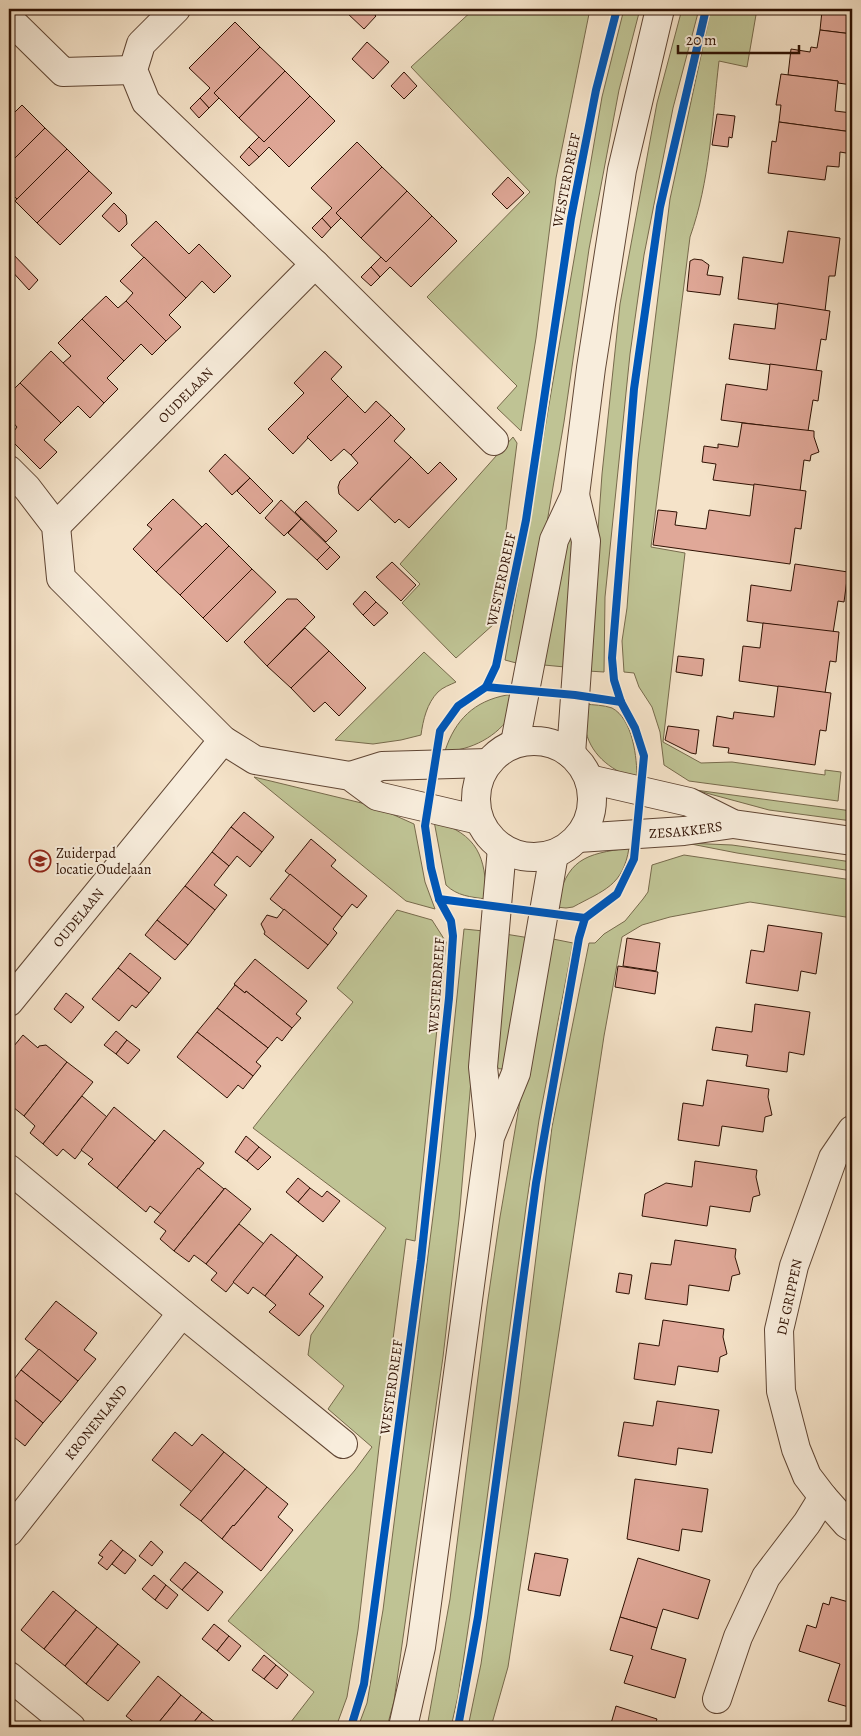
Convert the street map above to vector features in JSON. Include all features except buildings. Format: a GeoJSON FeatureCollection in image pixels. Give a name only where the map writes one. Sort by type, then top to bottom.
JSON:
{"type":"FeatureCollection","features":[{"type":"Feature","properties":{"kind":"street"},"geometry":{"type":"LineString","coordinates":[[176,9],[141,44],[133,70],[146,102],[315,264],[494,441]]}},
{"type":"Feature","properties":{"kind":"street"},"geometry":{"type":"LineString","coordinates":[[515,743],[554,540],[575,495],[591,368],[622,170],[660,9]]}},
{"type":"Feature","properties":{"kind":"street"},"geometry":{"type":"LineString","coordinates":[[9,19],[63,72],[133,70]]}},
{"type":"Feature","properties":{"kind":"street","name":"OUDELAAN"},"geometry":{"type":"LineString","coordinates":[[56,526],[315,264]]}},
{"type":"Feature","properties":{"kind":"street"},"geometry":{"type":"LineString","coordinates":[[9,470],[27,488],[56,526],[62,578],[223,740],[255,760],[350,776],[382,766],[488,763]]}},
{"type":"Feature","properties":{"kind":"street"},"geometry":{"type":"LineString","coordinates":[[571,754],[586,541],[575,495]]}},
{"type":"Feature","properties":{"kind":"street","name":"OUDELAAN"},"geometry":{"type":"LineString","coordinates":[[9,1002],[223,740]]}},
{"type":"Feature","properties":{"kind":"street"},"geometry":{"type":"LineString","coordinates":[[536,740],[554,744],[571,754],[589,778],[592,799],[588,820],[578,838],[554,854],[538,858],[522,856],[502,848],[488,836],[479,820],[475,800],[478,780],[488,763],[500,751],[515,743],[536,740]]}},
{"type":"Feature","properties":{"kind":"street"},"geometry":{"type":"LineString","coordinates":[[350,776],[377,796],[479,820]]}},
{"type":"Feature","properties":{"kind":"street","name":"ZESAKKERS"},"geometry":{"type":"LineString","coordinates":[[589,778],[689,802],[734,824]]}},
{"type":"Feature","properties":{"kind":"street","name":"ZESAKKERS"},"geometry":{"type":"LineString","coordinates":[[578,838],[684,831],[734,824],[852,841]]}},
{"type":"Feature","properties":{"kind":"street"},"geometry":{"type":"LineString","coordinates":[[403,1727],[421,1647],[490,1137],[483,1067],[502,848]]}},
{"type":"Feature","properties":{"kind":"street"},"geometry":{"type":"LineString","coordinates":[[490,1137],[516,1073],[554,854]]}},
{"type":"Feature","properties":{"kind":"street","name":"DE GRIPPEN"},"geometry":{"type":"LineString","coordinates":[[852,1130],[833,1158],[794,1266],[779,1330],[781,1391],[796,1449],[807,1476],[823,1497],[847,1524],[852,1527]]}},
{"type":"Feature","properties":{"kind":"street"},"geometry":{"type":"LineString","coordinates":[[9,1169],[343,1444]]}},
{"type":"Feature","properties":{"kind":"street","name":"KRONENLAND"},"geometry":{"type":"LineString","coordinates":[[9,1532],[182,1313]]}},
{"type":"Feature","properties":{"kind":"street"},"geometry":{"type":"LineString","coordinates":[[717,1699],[738,1637],[766,1577],[807,1523],[823,1497]]}},
{"type":"Feature","properties":{"kind":"street"},"geometry":{"type":"LineString","coordinates":[[9,1676],[71,1727]]}},
{"type":"Feature","properties":{"kind":"green space"},"geometry":{"type":"Polygon","coordinates":[[[474,9],[590,9],[556,178],[536,338],[521,431],[497,408],[517,386],[427,297],[530,192],[411,67],[474,9]]]}},
{"type":"Feature","properties":{"kind":"green space"},"geometry":{"type":"Polygon","coordinates":[[[624,9],[640,9],[619,90],[589,249],[564,422],[540,564],[520,664],[505,660],[602,97],[624,9]]]}},
{"type":"Feature","properties":{"kind":"green space"},"geometry":{"type":"Polygon","coordinates":[[[682,9],[699,9],[673,108],[644,255],[630,354],[605,597],[604,672],[588,671],[602,474],[620,304],[657,103],[682,9]]]}},
{"type":"Feature","properties":{"kind":"green space"},"geometry":{"type":"Polygon","coordinates":[[[711,9],[757,9],[747,67],[719,61],[706,172],[697,216],[690,237],[651,547],[685,553],[663,742],[701,763],[732,762],[825,775],[825,770],[841,772],[838,801],[689,781],[664,765],[660,732],[652,707],[639,687],[634,673],[624,672],[622,641],[627,608],[638,459],[670,199],[711,9]]]}},
{"type":"Feature","properties":{"kind":"green space"},"geometry":{"type":"Polygon","coordinates":[[[513,437],[517,443],[494,624],[456,658],[402,603],[420,584],[400,564],[513,437]]]}},
{"type":"Feature","properties":{"kind":"green space"},"geometry":{"type":"Polygon","coordinates":[[[567,540],[573,540],[565,667],[544,665],[567,540]]]}},
{"type":"Feature","properties":{"kind":"green space"},"geometry":{"type":"Polygon","coordinates":[[[424,652],[456,682],[442,689],[434,696],[426,712],[421,735],[373,744],[335,740],[424,652]]]}},
{"type":"Feature","properties":{"kind":"green space"},"geometry":{"type":"Polygon","coordinates":[[[507,695],[515,695],[513,707],[506,722],[499,729],[474,745],[445,751],[454,730],[467,714],[485,702],[507,695]]]}},
{"type":"Feature","properties":{"kind":"green space"},"geometry":{"type":"Polygon","coordinates":[[[585,704],[612,708],[625,721],[635,750],[637,779],[612,768],[593,749],[585,729],[585,704]]]}},
{"type":"Feature","properties":{"kind":"green space"},"geometry":{"type":"Polygon","coordinates":[[[254,777],[374,806],[414,824],[425,882],[435,909],[406,901],[254,777]]]}},
{"type":"Feature","properties":{"kind":"green space"},"geometry":{"type":"Polygon","coordinates":[[[695,790],[852,811],[852,821],[769,810],[695,790]]]}},
{"type":"Feature","properties":{"kind":"green space"},"geometry":{"type":"Polygon","coordinates":[[[434,821],[449,826],[461,833],[477,849],[484,871],[486,899],[460,894],[446,885],[434,821]]]}},
{"type":"Feature","properties":{"kind":"green space"},"geometry":{"type":"Polygon","coordinates":[[[686,843],[732,845],[852,862],[852,871],[737,853],[686,843]]]}},
{"type":"Feature","properties":{"kind":"green space"},"geometry":{"type":"Polygon","coordinates":[[[629,848],[622,871],[617,879],[603,891],[573,907],[556,907],[566,878],[580,862],[600,853],[629,848]]]}},
{"type":"Feature","properties":{"kind":"green space"},"geometry":{"type":"Polygon","coordinates":[[[684,855],[852,880],[852,918],[750,902],[670,917],[642,925],[622,937],[604,1036],[508,1667],[491,1727],[468,1727],[481,1664],[518,1403],[552,1127],[589,943],[595,943],[604,934],[625,921],[643,899],[648,892],[652,865],[684,855]]]}},
{"type":"Feature","properties":{"kind":"green space"},"geometry":{"type":"Polygon","coordinates":[[[397,910],[432,920],[446,942],[415,1241],[406,1239],[358,1630],[347,1697],[336,1727],[287,1727],[314,1692],[228,1621],[355,1470],[372,1447],[328,1409],[344,1386],[308,1355],[311,1335],[386,1228],[253,1128],[353,1002],[337,988],[397,910]]]}},
{"type":"Feature","properties":{"kind":"green space"},"geometry":{"type":"Polygon","coordinates":[[[464,929],[484,931],[459,1219],[443,1357],[394,1701],[387,1727],[358,1727],[367,1703],[383,1610],[440,1161],[464,929]]]}},
{"type":"Feature","properties":{"kind":"green space"},"geometry":{"type":"Polygon","coordinates":[[[505,934],[530,938],[505,1068],[500,1069],[496,1067],[505,934]]]}},
{"type":"Feature","properties":{"kind":"green space"},"geometry":{"type":"Polygon","coordinates":[[[548,938],[573,943],[539,1120],[458,1696],[451,1727],[427,1727],[450,1599],[500,1217],[548,938]]]}},
{"type":"Feature","properties":{"kind":"cycle path","name":"WESTERDREEF"},"geometry":{"type":"LineString","coordinates":[[351,1727],[364,1684],[421,1260],[449,998],[453,936],[451,921],[439,899],[431,868],[425,826],[440,731],[458,706],[486,687],[496,666],[526,520],[571,218],[596,90],[617,9]]}},
{"type":"Feature","properties":{"kind":"cycle path"},"geometry":{"type":"LineString","coordinates":[[458,1727],[478,1617],[536,1183],[579,938],[585,918],[617,894],[634,859],[644,756],[635,728],[621,702],[614,680],[612,658],[634,389],[660,207],[706,9]]}},
{"type":"Feature","properties":{"kind":"cycle path"},"geometry":{"type":"LineString","coordinates":[[486,687],[575,695],[621,702]]}},
{"type":"Feature","properties":{"kind":"cycle path"},"geometry":{"type":"LineString","coordinates":[[439,899],[585,918]]}},
{"type":"Feature","properties":{"kind":"place","name":"Zuiderpad locatie Oudelaan"},"geometry":{"type":"Point","coordinates":[40,861]}}]}
